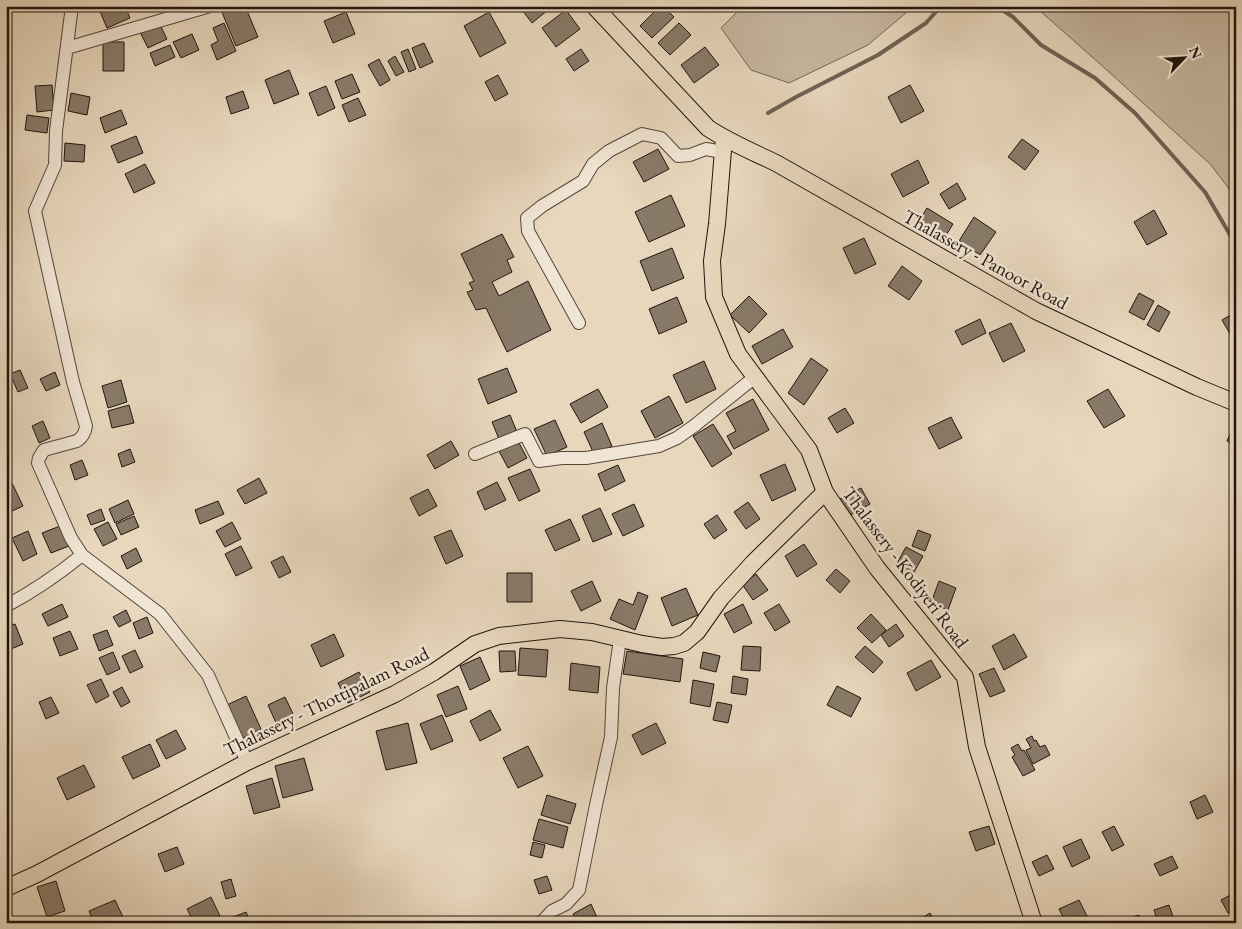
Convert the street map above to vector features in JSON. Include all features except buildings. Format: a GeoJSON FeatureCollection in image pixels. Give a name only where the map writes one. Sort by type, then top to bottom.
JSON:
{"type":"FeatureCollection","features":[{"type":"Feature","properties":{"kind":"main road"},"geometry":{"type":"LineString","coordinates":[[594,6],[723,145]]}},
{"type":"Feature","properties":{"kind":"main road","name":"Thalassery - Panoor Road"},"geometry":{"type":"LineString","coordinates":[[723,145],[739,144],[776,163],[1036,311],[1197,387],[1236,403]]}},
{"type":"Feature","properties":{"kind":"main road","name":"Thalassery - Kodiyeri Road"},"geometry":{"type":"LineString","coordinates":[[723,145],[712,261],[714,297],[738,354],[809,450],[826,492],[877,568],[965,677],[977,747],[1034,923]]}},
{"type":"Feature","properties":{"kind":"main road","name":"Thalassery - Thottipalam Road"},"geometry":{"type":"LineString","coordinates":[[6,888],[37,874],[247,762],[395,694],[434,672],[475,644],[499,636],[560,629],[592,632],[662,647],[684,643],[697,632],[721,598],[753,563],[826,492]]}},
{"type":"Feature","properties":{"kind":"street"},"geometry":{"type":"LineString","coordinates":[[72,6],[56,131],[54,165],[35,210],[73,382],[86,426],[85,433],[77,441],[44,450],[38,458],[38,464],[71,538],[82,555],[160,614],[208,675],[247,762]]}},
{"type":"Feature","properties":{"kind":"street"},"geometry":{"type":"LineString","coordinates":[[67,48],[210,6]]}},
{"type":"Feature","properties":{"kind":"street"},"geometry":{"type":"LineString","coordinates":[[579,323],[528,232],[526,218],[583,181],[593,164],[608,151],[642,134],[661,138],[678,156],[690,155],[706,148],[723,145]]}},
{"type":"Feature","properties":{"kind":"street"},"geometry":{"type":"LineString","coordinates":[[475,454],[525,434],[538,461],[586,458],[660,446],[677,438],[694,426],[755,377]]}},
{"type":"Feature","properties":{"kind":"street"},"geometry":{"type":"LineString","coordinates":[[6,606],[82,555]]}},
{"type":"Feature","properties":{"kind":"street"},"geometry":{"type":"LineString","coordinates":[[541,923],[552,911],[566,904],[579,890],[611,737],[613,688],[620,639]]}},
{"type":"Feature","properties":{"kind":"shaded area"},"geometry":{"type":"Polygon","coordinates":[[[743,6],[914,6],[868,45],[789,83],[751,70],[721,28],[743,6]]]}},
{"type":"Feature","properties":{"kind":"shaded area"},"geometry":{"type":"Polygon","coordinates":[[[1030,6],[1236,6],[1236,198],[1211,165],[1039,10],[1030,6]]]}},
{"type":"Feature","properties":{"kind":"waterway"},"geometry":{"type":"LineString","coordinates":[[768,113],[878,55],[926,23],[941,6]]}},
{"type":"Feature","properties":{"kind":"waterway"},"geometry":{"type":"LineString","coordinates":[[996,6],[1013,17],[1041,45],[1095,78],[1135,113],[1205,192],[1236,245]]}}]}
